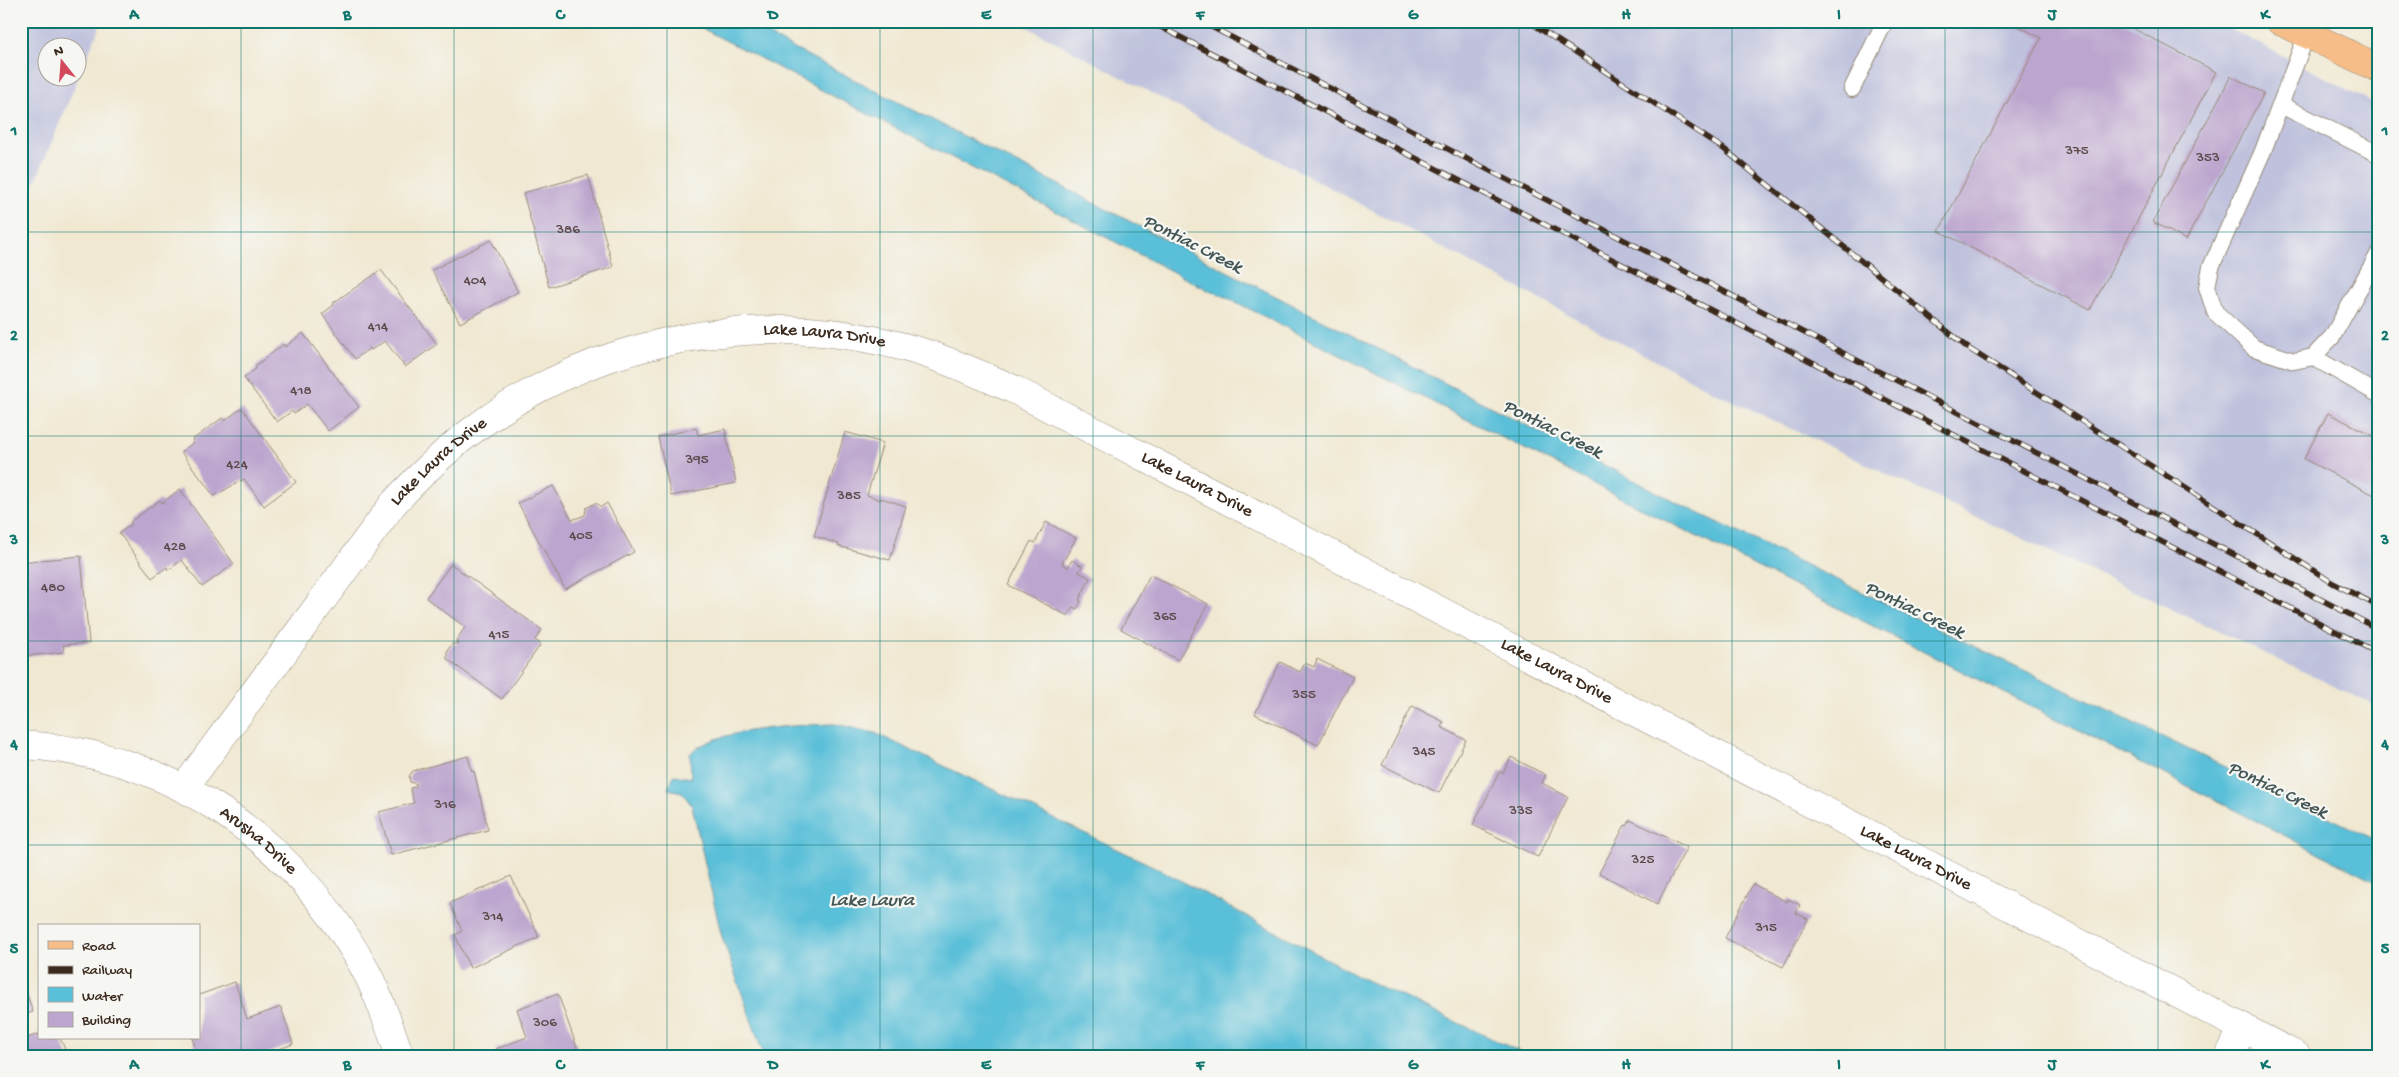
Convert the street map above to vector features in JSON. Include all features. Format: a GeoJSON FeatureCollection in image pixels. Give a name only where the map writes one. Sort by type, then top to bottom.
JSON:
{"type":"FeatureCollection","features":[{"type":"Feature","properties":{"kind":"main road"},"geometry":{"type":"LineString","coordinates":[[2280,21],[2306,36],[2378,68]]}},
{"type":"Feature","properties":{"kind":"street","name":"Lake Laura Drive"},"geometry":{"type":"LineString","coordinates":[[184,788],[393,504],[439,458],[491,417],[536,389],[560,378],[607,358],[645,347],[700,335],[750,330],[802,331],[831,334],[918,351],[1013,389],[2297,1056]]}},
{"type":"Feature","properties":{"kind":"street","name":"Arusha Drive"},"geometry":{"type":"LineString","coordinates":[[21,745],[79,752],[140,769],[184,788],[217,806],[246,826],[280,856],[312,890],[337,924],[369,977],[386,1014],[400,1056]]}},
{"type":"Feature","properties":{"kind":"street"},"geometry":{"type":"LineString","coordinates":[[2229,1056],[2243,1027]]}},
{"type":"Feature","properties":{"kind":"lane"},"geometry":{"type":"LineString","coordinates":[[1852,89],[1885,21]]}},
{"type":"Feature","properties":{"kind":"lane"},"geometry":{"type":"LineString","coordinates":[[2306,36],[2281,105],[2211,267],[2207,288],[2216,312],[2254,348],[2294,361],[2314,357],[2332,337],[2378,255]]}},
{"type":"Feature","properties":{"kind":"lane"},"geometry":{"type":"LineString","coordinates":[[2281,105],[2378,154]]}},
{"type":"Feature","properties":{"kind":"lane"},"geometry":{"type":"LineString","coordinates":[[2314,357],[2378,394]]}},
{"type":"Feature","properties":{"kind":"shaded area"},"geometry":{"type":"Polygon","coordinates":[[[21,21],[102,21],[88,55],[88,38],[38,38],[38,88],[74,88],[21,216],[21,21]]]}},
{"type":"Feature","properties":{"kind":"shaded area"},"geometry":{"type":"Polygon","coordinates":[[[1016,21],[2215,21],[2378,105],[2378,707],[1720,395],[1016,21]]]}},
{"type":"Feature","properties":{"kind":"water"},"geometry":{"type":"Polygon","coordinates":[[[688,21],[740,21],[1684,506],[2378,841],[2378,883],[1224,296],[1208,290],[688,21]]]}},
{"type":"Feature","properties":{"kind":"water","name":"Lake Laura"},"geometry":{"type":"Polygon","coordinates":[[[835,724],[875,733],[1159,869],[1362,978],[1529,1056],[764,1056],[721,934],[692,806],[682,792],[668,789],[674,775],[691,778],[690,754],[702,745],[718,738],[737,733],[780,727],[835,724]]]}},
{"type":"Feature","properties":{"kind":"building"},"geometry":{"type":"Polygon","coordinates":[[[2009,21],[2119,21],[2216,72],[2090,310],[1939,231],[2041,38],[2009,21]]]}},
{"type":"Feature","properties":{"kind":"building"},"geometry":{"type":"Polygon","coordinates":[[[2231,76],[2264,93],[2186,240],[2153,222],[2231,76]]]}},
{"type":"Feature","properties":{"kind":"building"},"geometry":{"type":"Polygon","coordinates":[[[588,175],[613,267],[549,287],[523,193],[588,175]]]}},
{"type":"Feature","properties":{"kind":"building"},"geometry":{"type":"Polygon","coordinates":[[[491,240],[518,292],[460,323],[432,270],[491,240]]]}},
{"type":"Feature","properties":{"kind":"building"},"geometry":{"type":"Polygon","coordinates":[[[381,270],[437,344],[405,367],[385,341],[371,350],[370,348],[355,359],[322,314],[334,305],[333,303],[381,270]]]}},
{"type":"Feature","properties":{"kind":"building"},"geometry":{"type":"Polygon","coordinates":[[[303,333],[359,407],[328,431],[307,404],[294,414],[292,411],[277,422],[244,378],[256,369],[255,366],[284,344],[285,347],[303,333]]]}},
{"type":"Feature","properties":{"kind":"building"},"geometry":{"type":"Polygon","coordinates":[[[242,408],[296,482],[264,506],[244,479],[214,496],[181,452],[194,442],[192,440],[222,418],[224,421],[242,408]]]}},
{"type":"Feature","properties":{"kind":"building"},"geometry":{"type":"Polygon","coordinates":[[[2328,413],[2378,438],[2378,497],[2304,459],[2328,413]]]}},
{"type":"Feature","properties":{"kind":"building"},"geometry":{"type":"Polygon","coordinates":[[[696,428],[698,435],[725,429],[736,483],[671,496],[658,437],[696,428]]]}},
{"type":"Feature","properties":{"kind":"building"},"geometry":{"type":"Polygon","coordinates":[[[845,432],[883,443],[867,495],[906,506],[890,560],[838,546],[839,544],[814,536],[845,432]]]}},
{"type":"Feature","properties":{"kind":"building"},"geometry":{"type":"Polygon","coordinates":[[[553,486],[572,520],[585,515],[586,508],[596,503],[601,507],[607,503],[634,552],[565,589],[518,503],[553,486]]]}},
{"type":"Feature","properties":{"kind":"building"},"geometry":{"type":"Polygon","coordinates":[[[180,489],[234,564],[202,587],[182,560],[168,570],[167,567],[152,578],[119,533],[132,524],[130,522],[160,500],[162,503],[180,489]]]}},
{"type":"Feature","properties":{"kind":"building"},"geometry":{"type":"Polygon","coordinates":[[[1046,522],[1076,538],[1062,564],[1068,567],[1072,560],[1082,566],[1079,572],[1090,578],[1079,600],[1081,601],[1077,609],[1073,607],[1068,616],[1008,585],[1031,541],[1035,543],[1046,522]]]}},
{"type":"Feature","properties":{"kind":"building"},"geometry":{"type":"Polygon","coordinates":[[[81,556],[89,643],[63,645],[64,652],[26,656],[21,613],[21,562],[81,556]]]}},
{"type":"Feature","properties":{"kind":"building"},"geometry":{"type":"Polygon","coordinates":[[[451,564],[542,630],[535,640],[541,644],[502,699],[447,659],[447,651],[452,644],[458,644],[456,641],[465,627],[426,598],[451,564]]]}},
{"type":"Feature","properties":{"kind":"building"},"geometry":{"type":"Polygon","coordinates":[[[1150,575],[1208,604],[1178,660],[1121,629],[1150,575]]]}},
{"type":"Feature","properties":{"kind":"building"},"geometry":{"type":"Polygon","coordinates":[[[1317,659],[1353,677],[1318,745],[1255,714],[1280,662],[1300,672],[1305,663],[1314,667],[1317,659]]]}},
{"type":"Feature","properties":{"kind":"building"},"geometry":{"type":"Polygon","coordinates":[[[1412,706],[1444,722],[1441,727],[1466,740],[1439,793],[1382,765],[1412,706]]]}},
{"type":"Feature","properties":{"kind":"building"},"geometry":{"type":"Polygon","coordinates":[[[468,756],[472,772],[474,771],[488,830],[391,855],[379,812],[414,803],[410,788],[415,787],[417,784],[410,782],[409,776],[413,771],[468,756]]]}},
{"type":"Feature","properties":{"kind":"building"},"geometry":{"type":"Polygon","coordinates":[[[1511,757],[1546,775],[1542,783],[1568,797],[1538,857],[1473,825],[1500,771],[1503,773],[1511,757]]]}},
{"type":"Feature","properties":{"kind":"building"},"geometry":{"type":"Polygon","coordinates":[[[1630,820],[1687,847],[1657,904],[1599,873],[1625,825],[1627,826],[1630,820]]]}},
{"type":"Feature","properties":{"kind":"building"},"geometry":{"type":"Polygon","coordinates":[[[511,876],[539,937],[470,968],[455,935],[462,931],[450,903],[511,876]]]}},
{"type":"Feature","properties":{"kind":"building"},"geometry":{"type":"Polygon","coordinates":[[[1753,884],[1787,902],[1788,899],[1800,905],[1796,913],[1808,919],[1783,967],[1725,938],[1753,884]]]}},
{"type":"Feature","properties":{"kind":"building"},"geometry":{"type":"Polygon","coordinates":[[[21,977],[33,1012],[21,1016],[21,977]]]}},
{"type":"Feature","properties":{"kind":"building"},"geometry":{"type":"Polygon","coordinates":[[[235,982],[247,1019],[281,1007],[293,1044],[260,1056],[198,1056],[193,1040],[200,1040],[200,995],[235,982]]]}},
{"type":"Feature","properties":{"kind":"building"},"geometry":{"type":"Polygon","coordinates":[[[558,994],[580,1056],[498,1056],[496,1049],[527,1037],[517,1009],[558,994]]]}},
{"type":"Feature","properties":{"kind":"building"},"geometry":{"type":"Polygon","coordinates":[[[38,1034],[38,1040],[61,1040],[68,1056],[21,1056],[21,1040],[38,1034]]]}},
{"type":"Feature","properties":{"kind":"railway"},"geometry":{"type":"LineString","coordinates":[[1149,21],[2378,653]]}},
{"type":"Feature","properties":{"kind":"railway"},"geometry":{"type":"LineString","coordinates":[[1200,21],[2378,629]]}},
{"type":"Feature","properties":{"kind":"railway"},"geometry":{"type":"LineString","coordinates":[[1528,21],[1724,149],[1968,348],[2333,583],[2378,606]]}},
{"type":"Feature","properties":{"kind":"water label","name":"Pontiac Creek"},"geometry":{"type":"Point","coordinates":[1192,245]}},
{"type":"Feature","properties":{"kind":"water label","name":"Pontiac Creek"},"geometry":{"type":"Point","coordinates":[1552,430]}},
{"type":"Feature","properties":{"kind":"water label","name":"Pontiac Creek"},"geometry":{"type":"Point","coordinates":[1914,611]}},
{"type":"Feature","properties":{"kind":"water label","name":"Pontiac Creek"},"geometry":{"type":"Point","coordinates":[2277,791]}}]}
